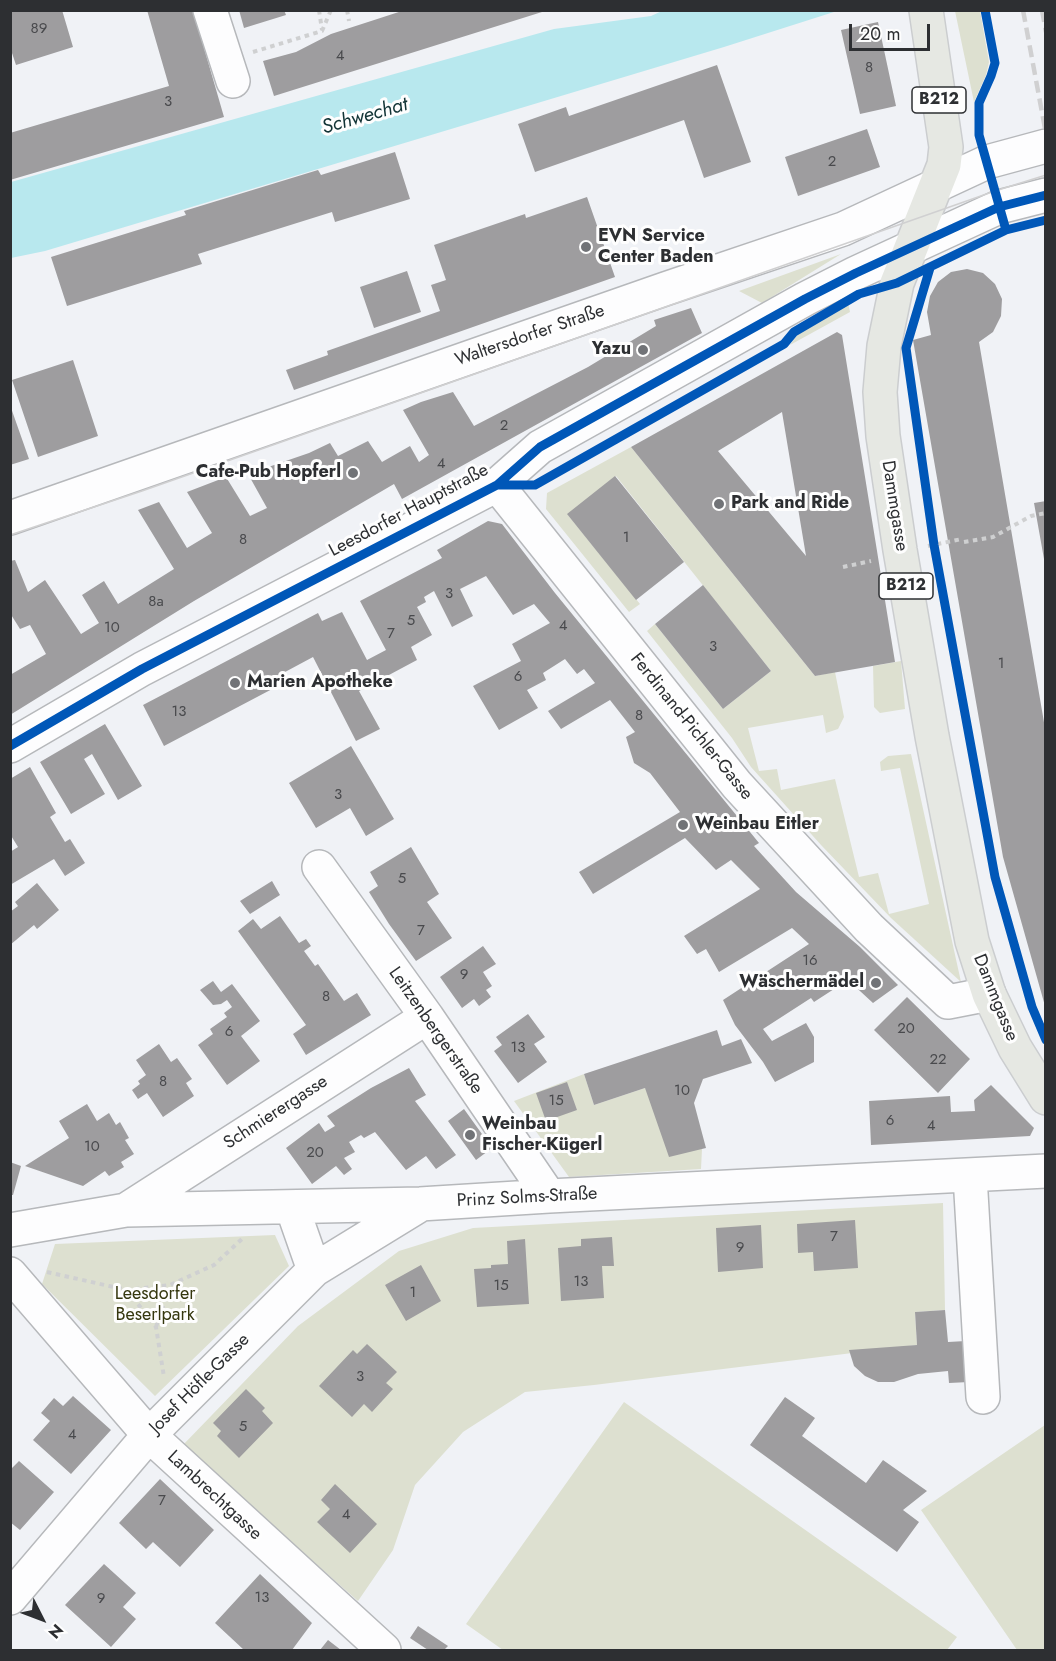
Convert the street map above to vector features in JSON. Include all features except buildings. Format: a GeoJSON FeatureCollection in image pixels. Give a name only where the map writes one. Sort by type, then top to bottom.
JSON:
{"type":"FeatureCollection","features":[{"type":"Feature","properties":{"kind":"main road","name":"Dammgasse"},"geometry":{"type":"LineString","coordinates":[[926,10],[946,147],[944,165],[897,284],[884,346],[880,392],[883,436],[932,736],[972,941],[989,994],[1015,1048],[1046,1098]]}},
{"type":"Feature","properties":{"kind":"street"},"geometry":{"type":"LineString","coordinates":[[210,10],[229,70]]}},
{"type":"Feature","properties":{"kind":"street","name":"Waltersdorfer Straße"},"geometry":{"type":"LineString","coordinates":[[10,518],[653,293],[843,229],[987,162],[1046,146]]}},
{"type":"Feature","properties":{"kind":"street"},"geometry":{"type":"LineString","coordinates":[[912,247],[999,207],[1046,195]]}},
{"type":"Feature","properties":{"kind":"street","name":"Leesdorfer Hauptstraße"},"geometry":{"type":"LineString","coordinates":[[10,746],[141,669],[497,485],[540,447],[806,299],[912,247]]}},
{"type":"Feature","properties":{"kind":"street","name":"Ferdinand-Pichler-Gasse"},"geometry":{"type":"LineString","coordinates":[[497,485],[737,785],[869,928],[948,1002],[989,994]]}},
{"type":"Feature","properties":{"kind":"street","name":"Leitzenbergerstraße"},"geometry":{"type":"LineString","coordinates":[[319,867],[427,1017],[549,1196]]}},
{"type":"Feature","properties":{"kind":"street","name":"Schmierergasse"},"geometry":{"type":"LineString","coordinates":[[126,1210],[427,1017]]}},
{"type":"Feature","properties":{"kind":"street","name":"Prinz Solms-Straße"},"geometry":{"type":"LineString","coordinates":[[10,1230],[126,1210],[420,1204],[1046,1171]]}},
{"type":"Feature","properties":{"kind":"street"},"geometry":{"type":"LineString","coordinates":[[970,1176],[983,1398]]}},
{"type":"Feature","properties":{"kind":"street","name":"Josef Höfle-Gasse"},"geometry":{"type":"LineString","coordinates":[[10,1598],[149,1435],[314,1270],[420,1204]]}},
{"type":"Feature","properties":{"kind":"street"},"geometry":{"type":"LineString","coordinates":[[292,1207],[314,1270]]}},
{"type":"Feature","properties":{"kind":"street","name":"Lambrechtgasse"},"geometry":{"type":"LineString","coordinates":[[10,1274],[149,1435],[384,1650]]}},
{"type":"Feature","properties":{"kind":"path"},"geometry":{"type":"LineString","coordinates":[[319,10],[322,31]]}},
{"type":"Feature","properties":{"kind":"path"},"geometry":{"type":"LineString","coordinates":[[229,70],[322,31],[331,10]]}},
{"type":"Feature","properties":{"kind":"path"},"geometry":{"type":"LineString","coordinates":[[347,10],[349,21]]}},
{"type":"Feature","properties":{"kind":"path"},"geometry":{"type":"LineString","coordinates":[[948,542],[993,537],[1031,516],[1046,513]]}},
{"type":"Feature","properties":{"kind":"path"},"geometry":{"type":"LineString","coordinates":[[933,533],[936,556]]}},
{"type":"Feature","properties":{"kind":"path"},"geometry":{"type":"LineString","coordinates":[[843,567],[879,559]]}},
{"type":"Feature","properties":{"kind":"path"},"geometry":{"type":"LineString","coordinates":[[45,1271],[127,1290],[170,1285],[214,1265],[246,1235]]}},
{"type":"Feature","properties":{"kind":"path"},"geometry":{"type":"LineString","coordinates":[[165,1386],[156,1327],[170,1285]]}},
{"type":"Feature","properties":{"kind":"path"},"geometry":{"type":"LineString","coordinates":[[127,1290],[156,1327]]}},
{"type":"Feature","properties":{"kind":"green space"},"geometry":{"type":"Polygon","coordinates":[[[955,11],[980,11],[989,62],[974,102],[955,11]]]}},
{"type":"Feature","properties":{"kind":"green space"},"geometry":{"type":"Polygon","coordinates":[[[841,254],[762,303],[739,291],[841,254]]]}},
{"type":"Feature","properties":{"kind":"green space"},"geometry":{"type":"Polygon","coordinates":[[[848,303],[850,312],[790,345],[801,330],[848,303]]]}},
{"type":"Feature","properties":{"kind":"green space"},"geometry":{"type":"Polygon","coordinates":[[[631,447],[815,676],[835,672],[844,717],[838,729],[826,733],[823,715],[748,728],[759,771],[777,769],[781,790],[835,779],[859,877],[878,873],[889,914],[929,904],[900,768],[881,771],[880,762],[888,756],[911,754],[961,982],[891,918],[751,767],[732,738],[647,631],[655,624],[723,709],[771,671],[616,476],[568,515],[640,604],[629,612],[546,509],[547,493],[631,447]]]}},
{"type":"Feature","properties":{"kind":"green space"},"geometry":{"type":"Polygon","coordinates":[[[901,661],[905,709],[880,713],[874,707],[873,666],[901,661]]]}},
{"type":"Feature","properties":{"kind":"green space"},"geometry":{"type":"Polygon","coordinates":[[[584,1074],[594,1105],[645,1088],[702,1149],[701,1169],[569,1177],[514,1101],[584,1074]]]}},
{"type":"Feature","properties":{"kind":"green space"},"geometry":{"type":"Polygon","coordinates":[[[943,1203],[945,1310],[915,1312],[917,1345],[525,1392],[463,1432],[415,1485],[393,1550],[358,1601],[182,1446],[298,1326],[399,1251],[473,1228],[943,1203]]]}},
{"type":"Feature","properties":{"kind":"green space","name":"Leesdorfer Beserlpark"},"geometry":{"type":"Polygon","coordinates":[[[275,1235],[289,1266],[155,1396],[42,1284],[55,1244],[275,1235]]]}},
{"type":"Feature","properties":{"kind":"green space"},"geometry":{"type":"Polygon","coordinates":[[[624,1402],[957,1637],[947,1650],[503,1650],[466,1624],[624,1402]]]}},
{"type":"Feature","properties":{"kind":"green space"},"geometry":{"type":"Polygon","coordinates":[[[1045,1425],[1045,1650],[1017,1650],[921,1510],[1045,1425]]]}},
{"type":"Feature","properties":{"kind":"water","name":"Schwechat"},"geometry":{"type":"Polygon","coordinates":[[[662,11],[837,11],[45,251],[11,258],[11,182],[554,29],[651,16],[662,11]]]}},
{"type":"Feature","properties":{"kind":"tram line"},"geometry":{"type":"LineString","coordinates":[[10,535],[1046,175]]}},
{"type":"Feature","properties":{"kind":"railway"},"geometry":{"type":"LineString","coordinates":[[1023,10],[1046,134]]}},
{"type":"Feature","properties":{"kind":"railway"},"geometry":{"type":"LineString","coordinates":[[1042,10],[1046,32]]}},
{"type":"Feature","properties":{"kind":"cycle path"},"geometry":{"type":"LineString","coordinates":[[985,10],[995,63],[979,103],[979,135],[1006,230]]}},
{"type":"Feature","properties":{"kind":"cycle path"},"geometry":{"type":"LineString","coordinates":[[10,746],[142,669],[497,485],[540,447],[805,299],[999,207],[1046,195]]}},
{"type":"Feature","properties":{"kind":"cycle path"},"geometry":{"type":"LineString","coordinates":[[497,485],[535,485],[784,344],[794,332],[859,294],[897,283],[1006,230],[1046,220]]}},
{"type":"Feature","properties":{"kind":"cycle path"},"geometry":{"type":"LineString","coordinates":[[930,268],[906,348],[934,545],[995,877],[1032,1007],[1046,1040]]}},
{"type":"Feature","properties":{"kind":"place","name":"EVN Service Center Baden"},"geometry":{"type":"Point","coordinates":[586,247]}},
{"type":"Feature","properties":{"kind":"place","name":"Yazu"},"geometry":{"type":"Point","coordinates":[643,350]}},
{"type":"Feature","properties":{"kind":"place","name":"Cafe-Pub Hopferl"},"geometry":{"type":"Point","coordinates":[353,473]}},
{"type":"Feature","properties":{"kind":"place","name":"Park and Ride"},"geometry":{"type":"Point","coordinates":[719,504]}},
{"type":"Feature","properties":{"kind":"place","name":"Marien Apotheke"},"geometry":{"type":"Point","coordinates":[235,683]}},
{"type":"Feature","properties":{"kind":"place","name":"Weinbau Eitler"},"geometry":{"type":"Point","coordinates":[683,825]}},
{"type":"Feature","properties":{"kind":"place","name":"Wäschermädel"},"geometry":{"type":"Point","coordinates":[876,983]}},
{"type":"Feature","properties":{"kind":"place","name":"Weinbau Fischer-Kügerl"},"geometry":{"type":"Point","coordinates":[470,1135]}}]}
